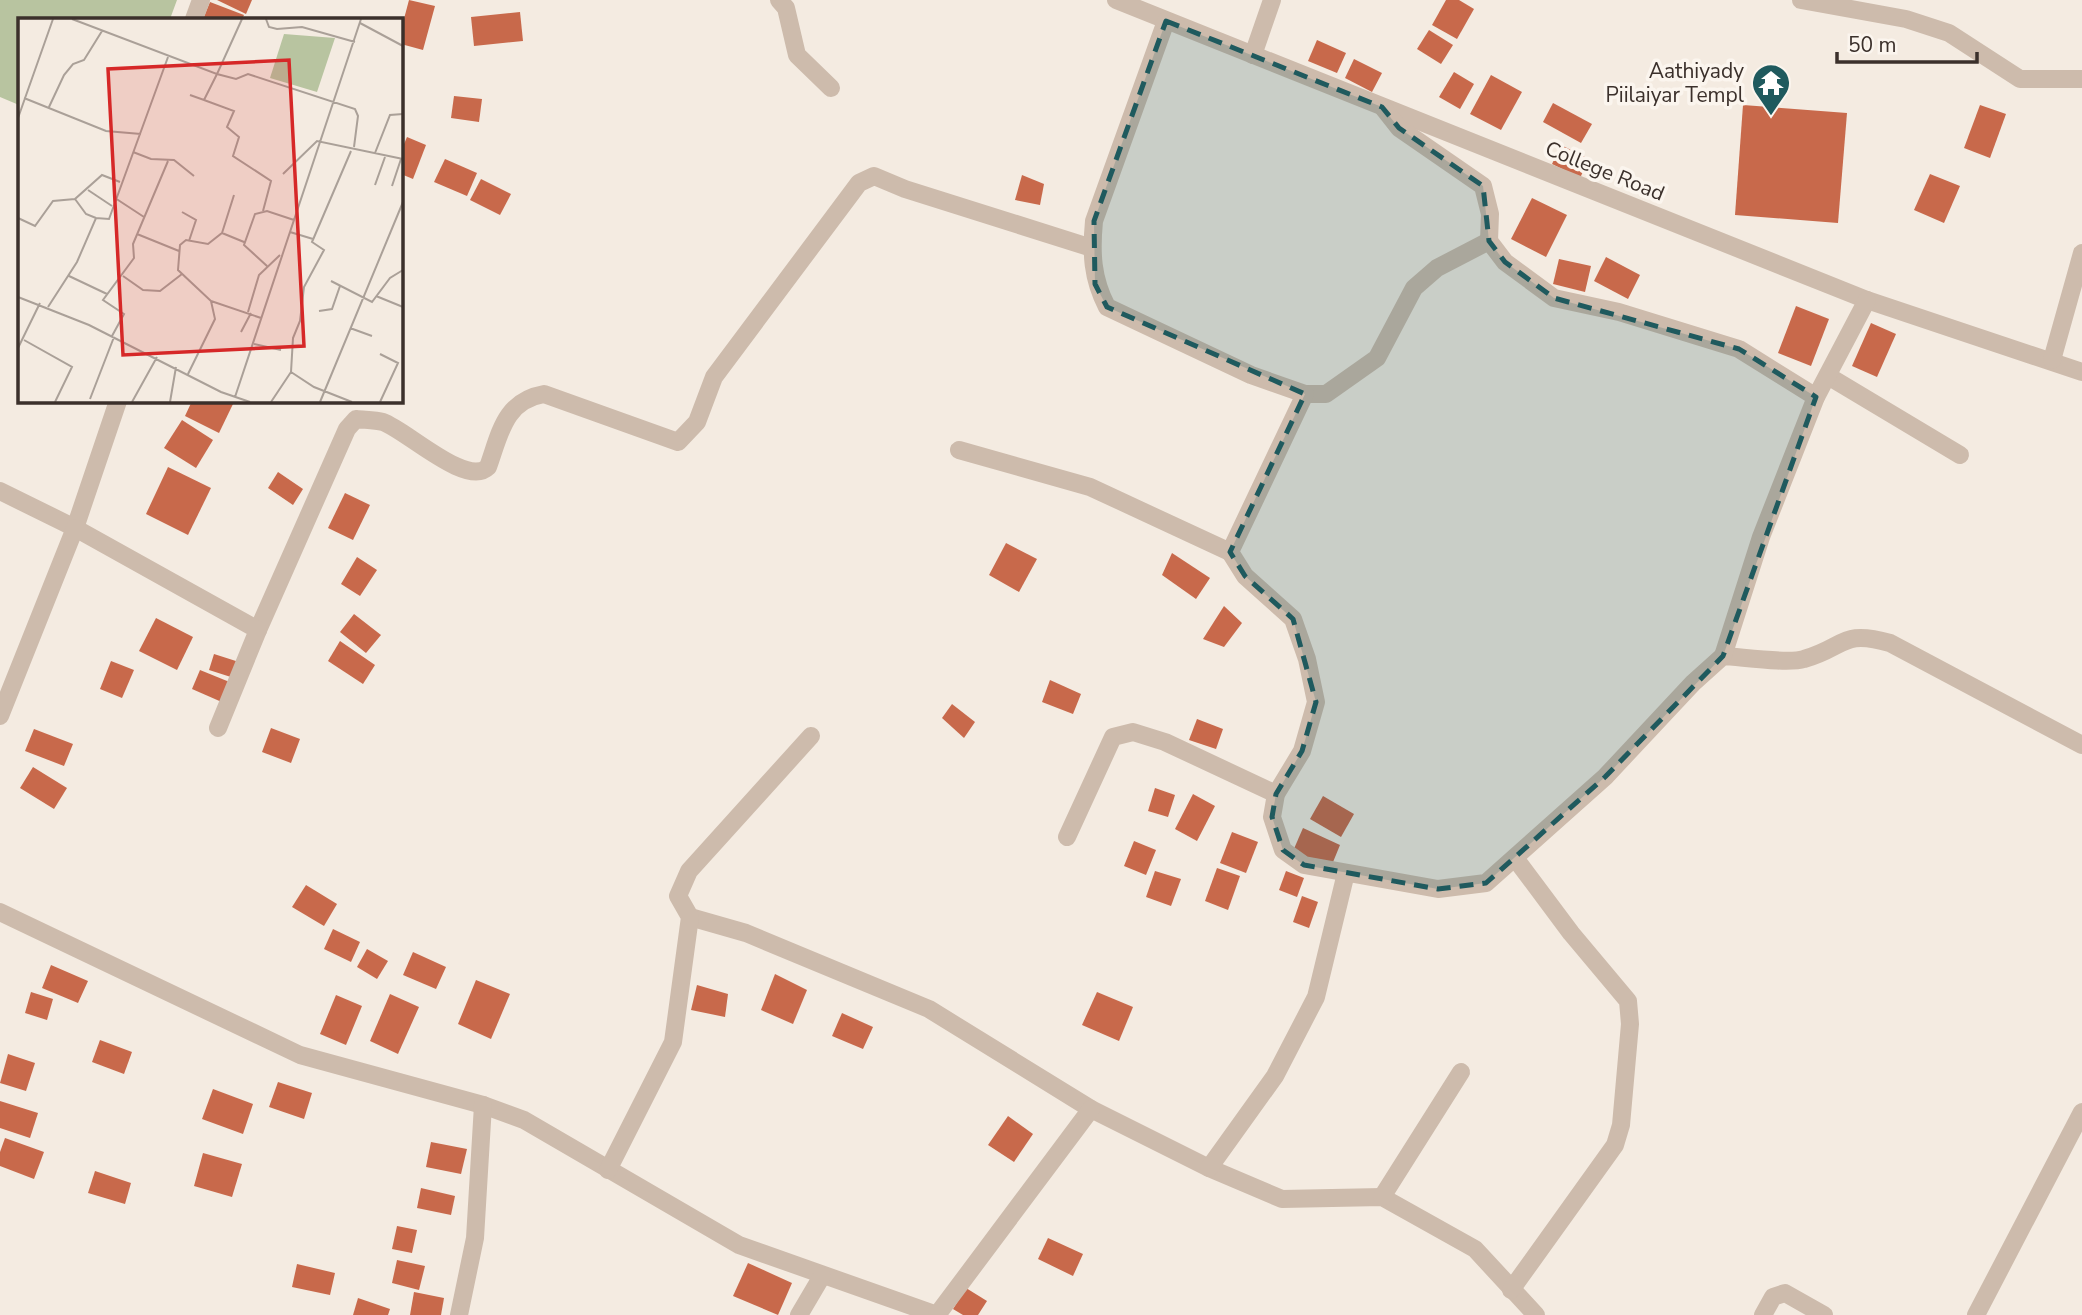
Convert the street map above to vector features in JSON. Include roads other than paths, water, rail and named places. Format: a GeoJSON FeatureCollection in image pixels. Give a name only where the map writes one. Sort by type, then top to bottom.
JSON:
{"type":"FeatureCollection","features":[{"type":"Feature","properties":{"kind":"street"},"geometry":{"type":"LineString","coordinates":[[194,18],[201,0]]}},
{"type":"Feature","properties":{"kind":"street"},"geometry":{"type":"LineString","coordinates":[[779,0],[786,8],[797,55],[831,88]]}},
{"type":"Feature","properties":{"kind":"street","name":"College Road"},"geometry":{"type":"LineString","coordinates":[[1116,0],[1867,300],[2082,372]]}},
{"type":"Feature","properties":{"kind":"street"},"geometry":{"type":"LineString","coordinates":[[1253,55],[1272,0]]}},
{"type":"Feature","properties":{"kind":"street"},"geometry":{"type":"LineString","coordinates":[[1801,0],[1906,19],[1949,33],[2020,79],[2082,79]]}},
{"type":"Feature","properties":{"kind":"street"},"geometry":{"type":"LineString","coordinates":[[1166,21],[1094,221],[1092,248],[1095,284],[1107,307],[1251,375],[1305,394],[1326,394],[1377,358],[1414,288],[1437,268],[1489,241]]}},
{"type":"Feature","properties":{"kind":"street"},"geometry":{"type":"LineString","coordinates":[[1382,107],[1399,128],[1483,186],[1490,214],[1489,241],[1505,262],[1555,298],[1619,312],[1739,349],[1816,397]]}},
{"type":"Feature","properties":{"kind":"street"},"geometry":{"type":"LineString","coordinates":[[218,728],[347,429],[356,419],[383,422],[467,472],[484,471],[488,467],[510,412],[526,397],[544,394],[678,442],[697,422],[714,377],[859,183],[874,176],[905,189],[1092,248]]}},
{"type":"Feature","properties":{"kind":"street"},"geometry":{"type":"LineString","coordinates":[[2052,360],[2082,253]]}},
{"type":"Feature","properties":{"kind":"street"},"geometry":{"type":"LineString","coordinates":[[959,450],[1090,487],[1230,552],[1245,576],[1293,619],[1307,659],[1316,702],[1302,751],[1276,794],[1272,817],[1283,850],[1304,865],[1438,889],[1471,888],[1486,883],[1605,777],[1693,683],[1723,656],[1761,537],[1816,397],[1867,300]]}},
{"type":"Feature","properties":{"kind":"street"},"geometry":{"type":"LineString","coordinates":[[1828,376],[1960,455]]}},
{"type":"Feature","properties":{"kind":"street"},"geometry":{"type":"LineString","coordinates":[[1230,552],[1305,394]]}},
{"type":"Feature","properties":{"kind":"street"},"geometry":{"type":"LineString","coordinates":[[0,716],[75,528],[118,402]]}},
{"type":"Feature","properties":{"kind":"street"},"geometry":{"type":"LineString","coordinates":[[0,491],[75,528],[258,630]]}},
{"type":"Feature","properties":{"kind":"street"},"geometry":{"type":"LineString","coordinates":[[1723,656],[1803,660],[1856,636],[1867,636],[1890,643],[2082,745]]}},
{"type":"Feature","properties":{"kind":"street"},"geometry":{"type":"LineString","coordinates":[[1068,837],[1113,737],[1133,732],[1165,742],[1276,794]]}},
{"type":"Feature","properties":{"kind":"street"},"geometry":{"type":"LineString","coordinates":[[608,1170],[673,1042],[690,917],[678,896],[689,871],[811,736]]}},
{"type":"Feature","properties":{"kind":"street"},"geometry":{"type":"LineString","coordinates":[[1511,1290],[1615,1145],[1621,1125],[1630,1024],[1628,1001],[1571,933],[1515,858]]}},
{"type":"Feature","properties":{"kind":"street"},"geometry":{"type":"LineString","coordinates":[[1209,1168],[1275,1076],[1316,997],[1346,873]]}},
{"type":"Feature","properties":{"kind":"street"},"geometry":{"type":"LineString","coordinates":[[0,912],[300,1055],[483,1105],[524,1120],[739,1244],[822,1276],[937,1315],[1091,1109]]}},
{"type":"Feature","properties":{"kind":"street"},"geometry":{"type":"LineString","coordinates":[[690,917],[746,933],[929,1010],[1091,1109],[1209,1168],[1282,1199],[1382,1197],[1475,1249],[1536,1315]]}},
{"type":"Feature","properties":{"kind":"street"},"geometry":{"type":"LineString","coordinates":[[1382,1197],[1461,1072]]}},
{"type":"Feature","properties":{"kind":"street"},"geometry":{"type":"LineString","coordinates":[[459,1315],[475,1238],[483,1105]]}},
{"type":"Feature","properties":{"kind":"street"},"geometry":{"type":"LineString","coordinates":[[1976,1315],[2082,1112]]}},
{"type":"Feature","properties":{"kind":"street"},"geometry":{"type":"LineString","coordinates":[[799,1315],[822,1276]]}},
{"type":"Feature","properties":{"kind":"street"},"geometry":{"type":"LineString","coordinates":[[1763,1315],[1773,1297],[1785,1293],[1824,1315]]}},
{"type":"Feature","properties":{"kind":"place","name":"Aathiyady Piilaiyar Templ"},"geometry":{"type":"Point","coordinates":[1771,117]}}]}
